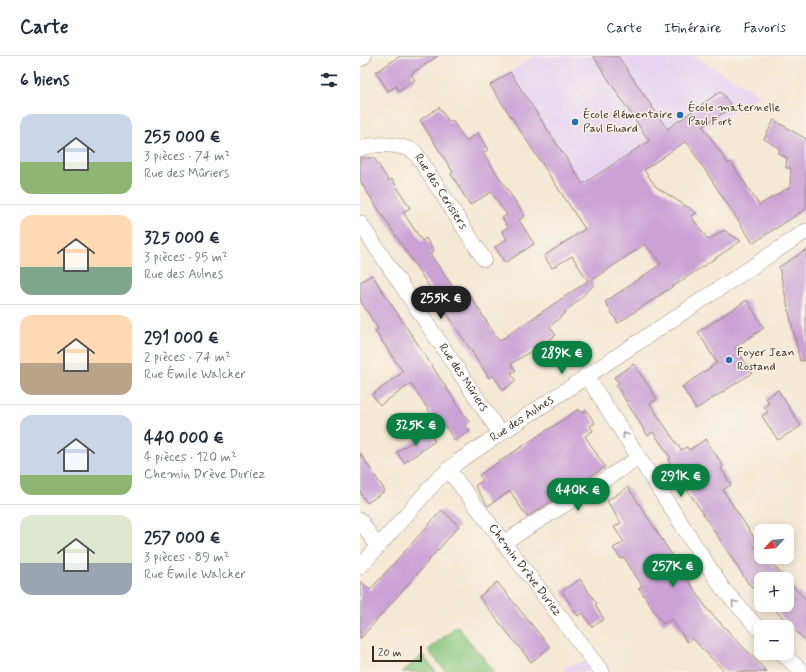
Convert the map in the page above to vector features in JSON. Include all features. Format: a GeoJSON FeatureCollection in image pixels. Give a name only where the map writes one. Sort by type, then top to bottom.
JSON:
{"type":"FeatureCollection","features":[{"type":"Feature","properties":{"kind":"street"},"geometry":{"type":"LineString","coordinates":[[360,59],[364,56]]}},
{"type":"Feature","properties":{"kind":"street","name":"Rue des Cerisiers"},"geometry":{"type":"LineString","coordinates":[[360,149],[375,145],[406,148],[415,152],[484,259]]}},
{"type":"Feature","properties":{"kind":"street","name":"Rue des Mûriers"},"geometry":{"type":"LineString","coordinates":[[360,222],[500,433]]}},
{"type":"Feature","properties":{"kind":"street","name":"Rue des Aulnes"},"geometry":{"type":"LineString","coordinates":[[360,567],[448,469],[586,375],[806,231]]}},
{"type":"Feature","properties":{"kind":"street"},"geometry":{"type":"LineString","coordinates":[[586,375],[728,596],[754,624]]}},
{"type":"Feature","properties":{"kind":"street"},"geometry":{"type":"LineString","coordinates":[[503,543],[639,458]]}},
{"type":"Feature","properties":{"kind":"street","name":"Chemin Drève Duriez"},"geometry":{"type":"LineString","coordinates":[[448,469],[602,672]]}},
{"type":"Feature","properties":{"kind":"street"},"geometry":{"type":"LineString","coordinates":[[360,520],[378,547]]}},
{"type":"Feature","properties":{"kind":"street"},"geometry":{"type":"LineString","coordinates":[[789,660],[802,672]]}},
{"type":"Feature","properties":{"kind":"shaded area","name":"École élémentaire Paul Eluard"},"geometry":{"type":"Polygon","coordinates":[[[534,56],[693,56],[761,95],[696,135],[576,216],[490,85],[534,56]]]}},
{"type":"Feature","properties":{"kind":"shaded area"},"geometry":{"type":"Polygon","coordinates":[[[587,662],[595,672],[564,672],[565,666],[587,662]]]}},
{"type":"Feature","properties":{"kind":"green space"},"geometry":{"type":"Polygon","coordinates":[[[457,626],[495,672],[446,672],[428,650],[457,626]]]}},
{"type":"Feature","properties":{"kind":"green space"},"geometry":{"type":"Polygon","coordinates":[[[423,655],[436,672],[402,672],[423,655]]]}},
{"type":"Feature","properties":{"kind":"building"},"geometry":{"type":"Polygon","coordinates":[[[400,56],[438,56],[411,74],[415,80],[399,91],[396,86],[388,91],[376,72],[400,56]]]}},
{"type":"Feature","properties":{"kind":"building"},"geometry":{"type":"Polygon","coordinates":[[[593,56],[618,56],[667,129],[721,91],[732,107],[703,126],[728,164],[731,162],[759,205],[790,187],[791,168],[786,168],[787,158],[778,153],[780,149],[764,139],[774,120],[806,139],[806,209],[753,243],[686,141],[644,170],[656,187],[697,213],[691,216],[708,240],[724,230],[741,241],[618,323],[605,302],[661,264],[645,244],[591,281],[594,285],[550,327],[556,335],[511,364],[516,370],[511,373],[516,381],[503,390],[493,375],[489,378],[360,181],[360,158],[374,158],[389,181],[392,179],[410,208],[403,212],[422,241],[426,238],[434,251],[430,254],[459,296],[467,291],[499,341],[588,281],[572,256],[552,268],[544,256],[585,229],[490,85],[510,72],[583,184],[649,141],[593,56]]]}},
{"type":"Feature","properties":{"kind":"building"},"geometry":{"type":"Polygon","coordinates":[[[439,107],[449,122],[452,120],[466,141],[478,133],[488,150],[483,153],[525,216],[519,220],[534,244],[505,263],[495,247],[507,239],[502,231],[508,227],[502,218],[507,215],[491,192],[470,205],[451,174],[453,172],[420,120],[439,107]]]}},
{"type":"Feature","properties":{"kind":"building"},"geometry":{"type":"Polygon","coordinates":[[[806,250],[806,360],[800,361],[779,267],[806,250]]]}},
{"type":"Feature","properties":{"kind":"building"},"geometry":{"type":"Polygon","coordinates":[[[372,275],[469,422],[465,425],[470,431],[455,441],[441,421],[437,423],[411,384],[380,405],[372,395],[403,372],[375,331],[378,329],[360,300],[360,282],[372,275]]]}},
{"type":"Feature","properties":{"kind":"building","name":"Foyer Jean Rostand"},"geometry":{"type":"Polygon","coordinates":[[[747,300],[764,328],[735,347],[752,373],[696,409],[682,387],[717,363],[698,332],[747,300]]]}},
{"type":"Feature","properties":{"kind":"building"},"geometry":{"type":"Polygon","coordinates":[[[634,364],[657,399],[650,404],[681,450],[687,447],[689,450],[706,439],[723,466],[721,468],[731,485],[723,490],[754,538],[754,564],[771,564],[780,572],[754,572],[754,589],[748,583],[668,460],[671,458],[653,432],[648,436],[616,385],[619,383],[614,377],[634,364]]]}},
{"type":"Feature","properties":{"kind":"building"},"geometry":{"type":"Polygon","coordinates":[[[778,390],[801,426],[778,440],[762,416],[768,412],[764,407],[769,403],[766,398],[778,390]]]}},
{"type":"Feature","properties":{"kind":"building"},"geometry":{"type":"Polygon","coordinates":[[[579,409],[581,413],[586,410],[595,423],[590,426],[593,431],[585,436],[605,467],[527,517],[510,491],[488,506],[475,486],[483,480],[479,475],[579,409]]]}},
{"type":"Feature","properties":{"kind":"building"},"geometry":{"type":"Polygon","coordinates":[[[428,431],[435,441],[404,463],[397,452],[428,431]]]}},
{"type":"Feature","properties":{"kind":"building"},"geometry":{"type":"Polygon","coordinates":[[[360,453],[385,491],[367,503],[360,492],[360,453]]]}},
{"type":"Feature","properties":{"kind":"building"},"geometry":{"type":"Polygon","coordinates":[[[628,487],[707,609],[767,672],[725,672],[692,638],[687,642],[672,619],[663,624],[639,588],[642,586],[624,557],[621,559],[613,548],[624,542],[614,527],[621,523],[607,501],[628,487]]]}},
{"type":"Feature","properties":{"kind":"building"},"geometry":{"type":"Polygon","coordinates":[[[442,510],[459,526],[360,639],[360,581],[370,590],[442,510]]]}},
{"type":"Feature","properties":{"kind":"building"},"geometry":{"type":"Polygon","coordinates":[[[580,579],[597,604],[595,605],[604,619],[592,627],[583,613],[578,616],[562,591],[580,579]]]}},
{"type":"Feature","properties":{"kind":"building"},"geometry":{"type":"Polygon","coordinates":[[[497,582],[550,647],[531,662],[479,597],[497,582]]]}},
{"type":"Feature","properties":{"kind":"building"},"geometry":{"type":"Polygon","coordinates":[[[794,587],[806,600],[806,641],[794,629],[794,620],[785,620],[777,612],[794,612],[794,587]]]}},
{"type":"Feature","properties":{"kind":"place","name":"École maternelle Paul Fort"},"geometry":{"type":"Point","coordinates":[680,115]}},
{"type":"Feature","properties":{"kind":"place","name":"École élémentaire Paul Eluard"},"geometry":{"type":"Point","coordinates":[575,122]}},
{"type":"Feature","properties":{"kind":"place","name":"Foyer Jean Rostand"},"geometry":{"type":"Point","coordinates":[729,360]}}]}
